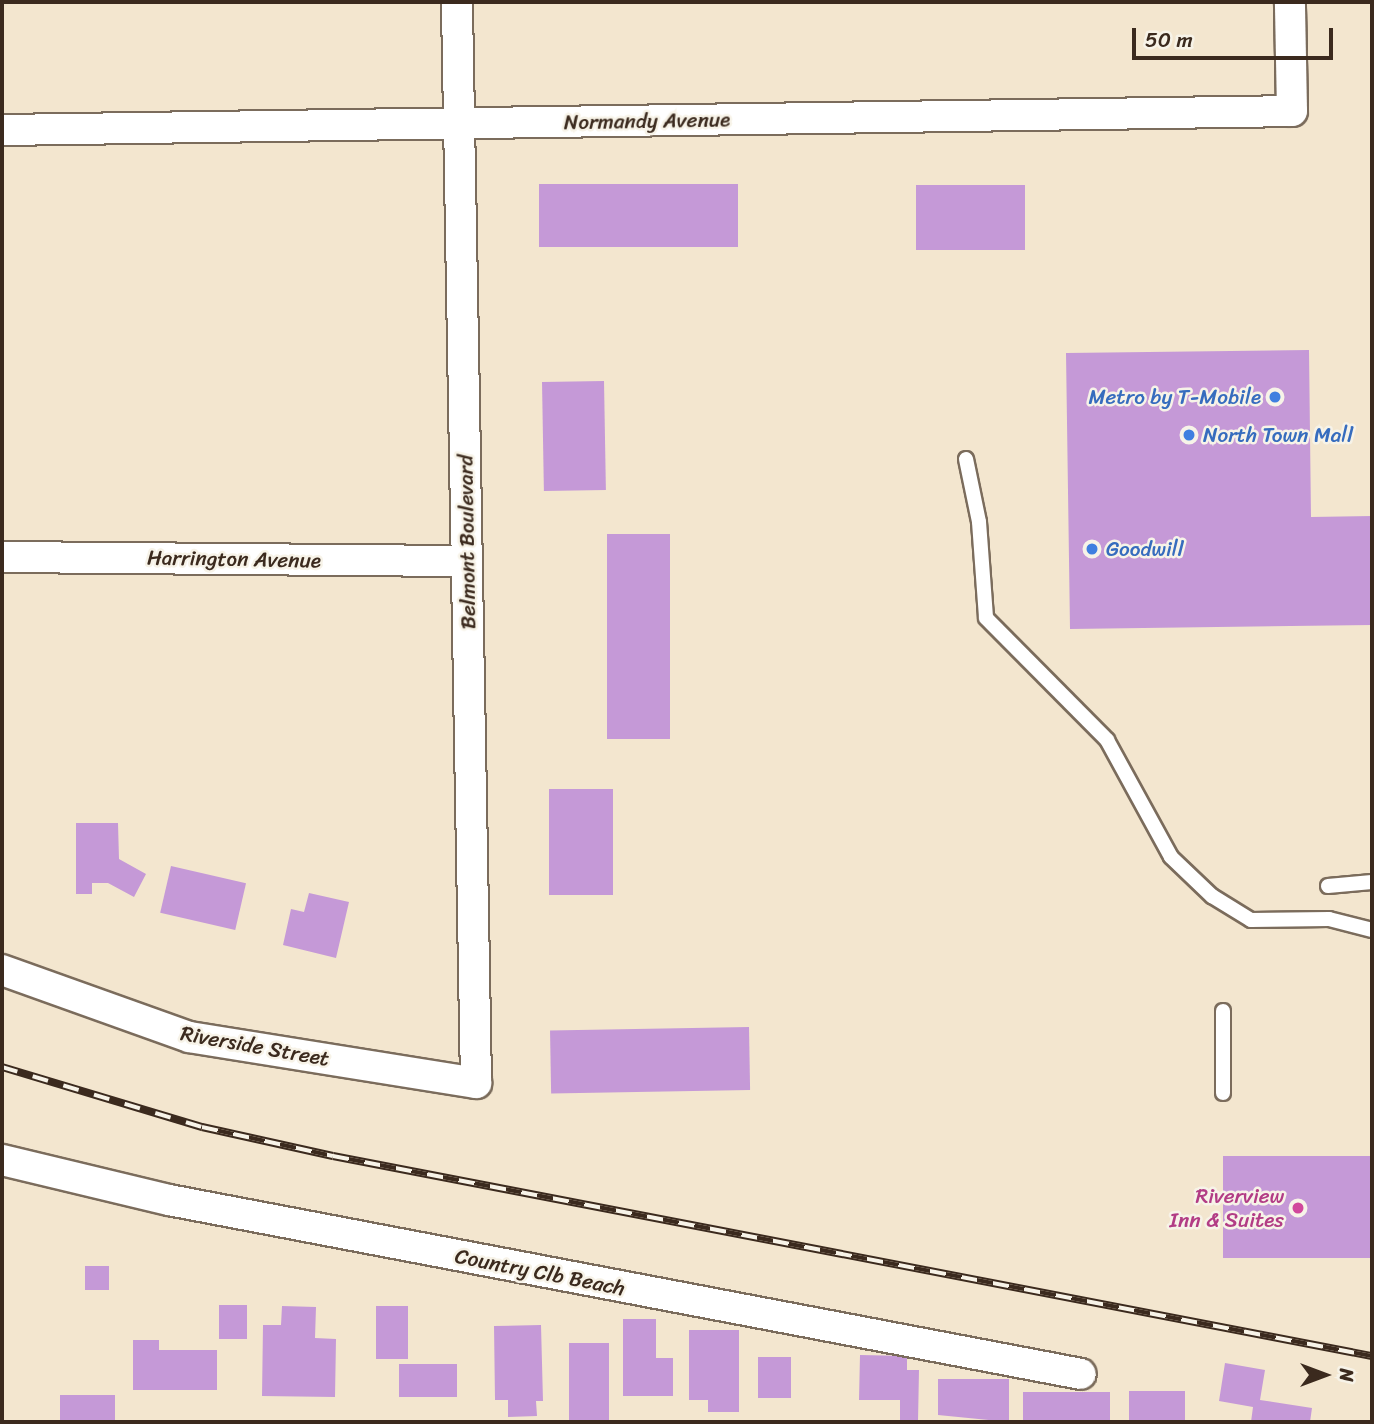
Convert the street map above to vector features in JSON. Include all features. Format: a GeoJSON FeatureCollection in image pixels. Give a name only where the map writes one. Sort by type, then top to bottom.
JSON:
{"type":"FeatureCollection","features":[{"type":"Feature","properties":{"kind":"street","name":"Belmont Boulevard"},"geometry":{"type":"LineString","coordinates":[[457,2],[476,1083]]}},
{"type":"Feature","properties":{"kind":"street","name":"Normandy Avenue"},"geometry":{"type":"LineString","coordinates":[[2,130],[1292,111],[1290,2]]}},
{"type":"Feature","properties":{"kind":"street","name":"Harrington Avenue"},"geometry":{"type":"LineString","coordinates":[[2,557],[467,561]]}},
{"type":"Feature","properties":{"kind":"street","name":"Riverside Street"},"geometry":{"type":"LineString","coordinates":[[2,970],[190,1037],[476,1083]]}},
{"type":"Feature","properties":{"kind":"street","name":"Country Clb Beach"},"geometry":{"type":"LineString","coordinates":[[2,1160],[183,1203],[1081,1374]]}},
{"type":"Feature","properties":{"kind":"lane"},"geometry":{"type":"LineString","coordinates":[[965,459],[979,522],[986,618],[1107,740],[1171,857],[1212,896],[1251,920],[1329,919],[1372,930]]}},
{"type":"Feature","properties":{"kind":"lane"},"geometry":{"type":"LineString","coordinates":[[1328,886],[1372,882]]}},
{"type":"Feature","properties":{"kind":"lane"},"geometry":{"type":"LineString","coordinates":[[1223,1011],[1223,1093]]}},
{"type":"Feature","properties":{"kind":"building"},"geometry":{"type":"Polygon","coordinates":[[[539,184],[738,184],[738,247],[539,247],[539,184]]]}},
{"type":"Feature","properties":{"kind":"building"},"geometry":{"type":"Polygon","coordinates":[[[916,185],[1025,185],[1025,250],[916,250],[916,185]]]}},
{"type":"Feature","properties":{"kind":"building","name":"North Town Mall"},"geometry":{"type":"Polygon","coordinates":[[[1309,350],[1311,517],[1372,516],[1372,625],[1070,629],[1066,353],[1309,350]]]}},
{"type":"Feature","properties":{"kind":"building"},"geometry":{"type":"Polygon","coordinates":[[[604,381],[606,490],[544,491],[542,382],[604,381]]]}},
{"type":"Feature","properties":{"kind":"building"},"geometry":{"type":"Polygon","coordinates":[[[607,534],[670,534],[670,739],[607,739],[607,534]]]}},
{"type":"Feature","properties":{"kind":"building"},"geometry":{"type":"Polygon","coordinates":[[[549,789],[613,789],[613,895],[549,895],[549,789]]]}},
{"type":"Feature","properties":{"kind":"building"},"geometry":{"type":"Polygon","coordinates":[[[76,823],[118,823],[119,859],[146,874],[134,897],[108,883],[92,883],[92,894],[76,894],[76,823]]]}},
{"type":"Feature","properties":{"kind":"building"},"geometry":{"type":"Polygon","coordinates":[[[171,866],[246,883],[235,930],[160,913],[171,866]]]}},
{"type":"Feature","properties":{"kind":"building"},"geometry":{"type":"Polygon","coordinates":[[[309,893],[349,902],[336,958],[283,945],[291,909],[304,912],[309,893]]]}},
{"type":"Feature","properties":{"kind":"building"},"geometry":{"type":"Polygon","coordinates":[[[749,1027],[750,1090],[551,1093],[550,1030],[749,1027]]]}},
{"type":"Feature","properties":{"kind":"building","name":"Riverview Inn & Suites"},"geometry":{"type":"Polygon","coordinates":[[[1223,1156],[1372,1156],[1372,1258],[1223,1258],[1223,1156]]]}},
{"type":"Feature","properties":{"kind":"building"},"geometry":{"type":"Polygon","coordinates":[[[85,1266],[109,1266],[109,1290],[85,1290],[85,1266]]]}},
{"type":"Feature","properties":{"kind":"building"},"geometry":{"type":"Polygon","coordinates":[[[219,1305],[247,1305],[247,1339],[219,1339],[219,1305]]]}},
{"type":"Feature","properties":{"kind":"building"},"geometry":{"type":"Polygon","coordinates":[[[282,1306],[316,1307],[315,1338],[336,1339],[335,1397],[262,1396],[263,1325],[281,1325],[282,1306]]]}},
{"type":"Feature","properties":{"kind":"building"},"geometry":{"type":"Polygon","coordinates":[[[376,1306],[408,1306],[408,1359],[376,1359],[376,1306]]]}},
{"type":"Feature","properties":{"kind":"building"},"geometry":{"type":"Polygon","coordinates":[[[623,1319],[656,1319],[656,1358],[673,1358],[673,1396],[623,1396],[623,1319]]]}},
{"type":"Feature","properties":{"kind":"building"},"geometry":{"type":"Polygon","coordinates":[[[541,1325],[543,1401],[536,1401],[537,1416],[508,1417],[508,1400],[495,1400],[494,1326],[541,1325]]]}},
{"type":"Feature","properties":{"kind":"building"},"geometry":{"type":"Polygon","coordinates":[[[689,1330],[739,1330],[739,1412],[708,1412],[708,1400],[689,1400],[689,1330]]]}},
{"type":"Feature","properties":{"kind":"building"},"geometry":{"type":"Polygon","coordinates":[[[133,1340],[159,1340],[159,1350],[217,1350],[217,1390],[133,1390],[133,1340]]]}},
{"type":"Feature","properties":{"kind":"building"},"geometry":{"type":"Polygon","coordinates":[[[569,1343],[609,1343],[609,1422],[569,1422],[569,1343]]]}},
{"type":"Feature","properties":{"kind":"building"},"geometry":{"type":"Polygon","coordinates":[[[860,1355],[907,1356],[907,1370],[919,1370],[918,1422],[900,1421],[900,1400],[859,1400],[860,1355]]]}},
{"type":"Feature","properties":{"kind":"building"},"geometry":{"type":"Polygon","coordinates":[[[758,1357],[791,1357],[791,1398],[758,1398],[758,1357]]]}},
{"type":"Feature","properties":{"kind":"building"},"geometry":{"type":"Polygon","coordinates":[[[1225,1363],[1265,1370],[1260,1400],[1312,1408],[1310,1422],[1251,1422],[1253,1407],[1219,1401],[1225,1363]]]}},
{"type":"Feature","properties":{"kind":"building"},"geometry":{"type":"Polygon","coordinates":[[[399,1364],[457,1364],[457,1397],[399,1397],[399,1364]]]}},
{"type":"Feature","properties":{"kind":"building"},"geometry":{"type":"Polygon","coordinates":[[[938,1379],[1009,1379],[1009,1422],[938,1415],[938,1379]]]}},
{"type":"Feature","properties":{"kind":"building"},"geometry":{"type":"Polygon","coordinates":[[[1129,1391],[1185,1391],[1185,1422],[1129,1422],[1129,1391]]]}},
{"type":"Feature","properties":{"kind":"building"},"geometry":{"type":"Polygon","coordinates":[[[1023,1392],[1110,1392],[1110,1422],[1023,1422],[1023,1392]]]}},
{"type":"Feature","properties":{"kind":"building"},"geometry":{"type":"Polygon","coordinates":[[[60,1395],[115,1395],[115,1422],[60,1422],[60,1395]]]}},
{"type":"Feature","properties":{"kind":"railway"},"geometry":{"type":"LineString","coordinates":[[2,1067],[202,1127],[333,1156],[1372,1356]]}},
{"type":"Feature","properties":{"kind":"place","name":"Metro by T-Mobile"},"geometry":{"type":"Point","coordinates":[1275,397]}},
{"type":"Feature","properties":{"kind":"place","name":"North Town Mall"},"geometry":{"type":"Point","coordinates":[1189,435]}},
{"type":"Feature","properties":{"kind":"place","name":"Goodwill"},"geometry":{"type":"Point","coordinates":[1092,549]}},
{"type":"Feature","properties":{"kind":"place","name":"Riverview Inn & Suites"},"geometry":{"type":"Point","coordinates":[1298,1208]}}]}
